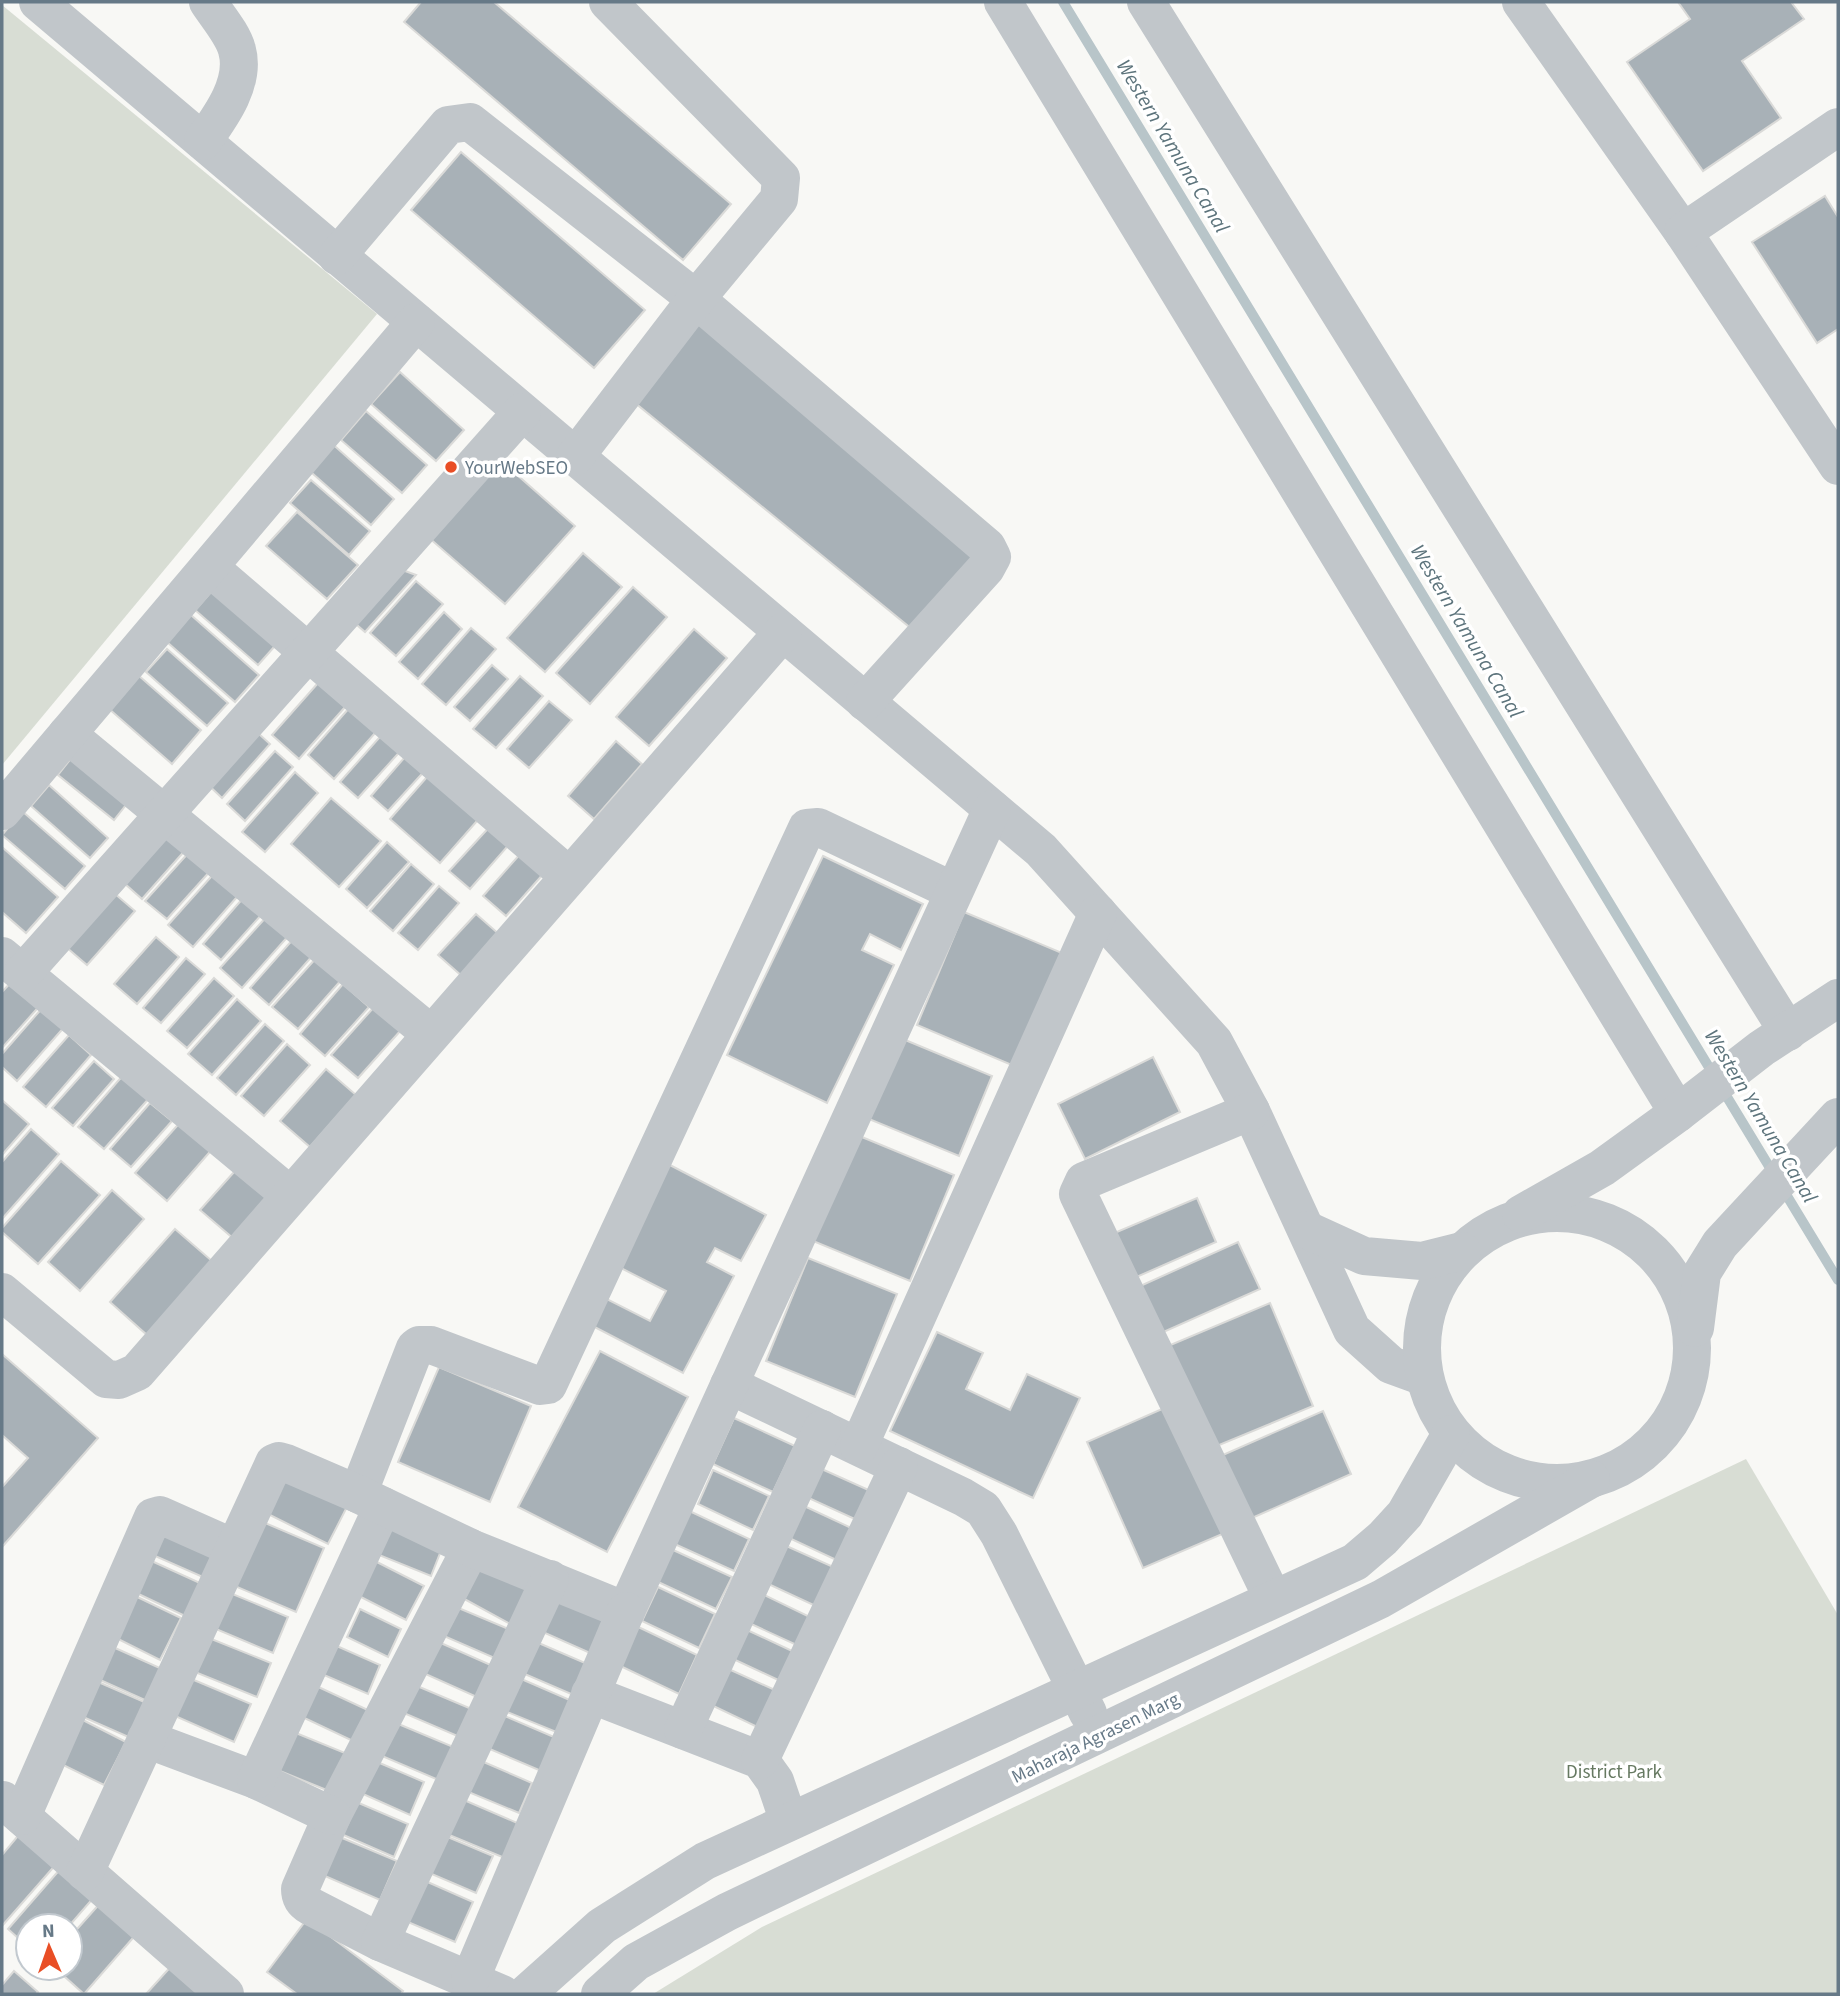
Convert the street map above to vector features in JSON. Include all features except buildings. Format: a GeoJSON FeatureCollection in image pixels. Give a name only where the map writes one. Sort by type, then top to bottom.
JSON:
{"type":"FeatureCollection","features":[{"type":"Feature","properties":{"kind":"street"},"geometry":{"type":"LineString","coordinates":[[38,2],[1041,850],[1214,1042],[1251,1111],[1352,1330],[1391,1365],[1424,1377]]}},
{"type":"Feature","properties":{"kind":"street"},"geometry":{"type":"LineString","coordinates":[[203,141],[222,114],[239,72],[237,48],[208,2]]}},
{"type":"Feature","properties":{"kind":"street"},"geometry":{"type":"LineString","coordinates":[[575,457],[696,299],[779,199],[781,178],[608,2]]}},
{"type":"Feature","properties":{"kind":"street"},"geometry":{"type":"LineString","coordinates":[[1003,2],[1678,1114]]}},
{"type":"Feature","properties":{"kind":"street"},"geometry":{"type":"LineString","coordinates":[[1146,2],[1775,1040]]}},
{"type":"Feature","properties":{"kind":"street"},"geometry":{"type":"LineString","coordinates":[[1521,2],[1683,232],[1838,466]]}},
{"type":"Feature","properties":{"kind":"street"},"geometry":{"type":"LineString","coordinates":[[337,256],[448,125],[470,122],[696,299],[987,547],[992,557],[986,568],[866,702]]}},
{"type":"Feature","properties":{"kind":"street"},"geometry":{"type":"LineString","coordinates":[[1683,232],[1838,127]]}},
{"type":"Feature","properties":{"kind":"street"},"geometry":{"type":"LineString","coordinates":[[2,811],[416,322]]}},
{"type":"Feature","properties":{"kind":"street"},"geometry":{"type":"LineString","coordinates":[[290,1195],[12,965],[163,816],[522,412]]}},
{"type":"Feature","properties":{"kind":"street"},"geometry":{"type":"LineString","coordinates":[[209,567],[569,876]]}},
{"type":"Feature","properties":{"kind":"street"},"geometry":{"type":"LineString","coordinates":[[2,1292],[106,1379],[119,1380],[137,1372],[782,632]]}},
{"type":"Feature","properties":{"kind":"street"},"geometry":{"type":"LineString","coordinates":[[67,734],[163,816],[431,1034]]}},
{"type":"Feature","properties":{"kind":"street"},"geometry":{"type":"LineString","coordinates":[[471,1548],[332,1816],[300,1889],[300,1895],[304,1903],[380,1942],[486,1987],[590,1695],[626,1611],[992,809]]}},
{"type":"Feature","properties":{"kind":"street"},"geometry":{"type":"LineString","coordinates":[[256,1780],[370,1500],[415,1348],[419,1345],[431,1345],[540,1386],[548,1385],[807,828],[818,827],[953,891]]}},
{"type":"Feature","properties":{"kind":"street"},"geometry":{"type":"LineString","coordinates":[[859,1446],[1098,913]]}},
{"type":"Feature","properties":{"kind":"street"},"geometry":{"type":"LineString","coordinates":[[1838,998],[1775,1040],[1678,1114],[1601,1168],[1484,1234],[1462,1251],[1435,1288],[1422,1332],[1424,1377],[1434,1407],[1451,1434],[1480,1461],[1515,1478],[1553,1484],[1591,1479],[1633,1461],[1666,1430],[1686,1390],[1702,1273],[1720,1244],[1838,1117]]}},
{"type":"Feature","properties":{"kind":"street"},"geometry":{"type":"LineString","coordinates":[[1251,1111],[1084,1181],[1078,1194],[1273,1600]]}},
{"type":"Feature","properties":{"kind":"street"},"geometry":{"type":"LineString","coordinates":[[1510,1221],[1553,1213],[1595,1218],[1634,1237],[1665,1266],[1686,1303],[1693,1345]]}},
{"type":"Feature","properties":{"kind":"street"},"geometry":{"type":"LineString","coordinates":[[1307,1230],[1364,1256],[1422,1261],[1462,1251]]}},
{"type":"Feature","properties":{"kind":"street"},"geometry":{"type":"LineString","coordinates":[[729,1385],[859,1446],[982,1509],[999,1534],[1098,1735]]}},
{"type":"Feature","properties":{"kind":"street"},"geometry":{"type":"LineString","coordinates":[[683,1730],[822,1429]]}},
{"type":"Feature","properties":{"kind":"street"},"geometry":{"type":"LineString","coordinates":[[526,1994],[602,1926],[705,1861],[1355,1562],[1405,1514],[1451,1434]]}},
{"type":"Feature","properties":{"kind":"street"},"geometry":{"type":"LineString","coordinates":[[85,1872],[274,1463],[286,1463],[471,1548],[626,1611]]}},
{"type":"Feature","properties":{"kind":"street"},"geometry":{"type":"LineString","coordinates":[[760,1760],[899,1466]]}},
{"type":"Feature","properties":{"kind":"street","name":"Maharaja Agrasen Marg"},"geometry":{"type":"LineString","coordinates":[[600,1994],[636,1962],[727,1912],[1381,1600],[1591,1479]]}},
{"type":"Feature","properties":{"kind":"street"},"geometry":{"type":"LineString","coordinates":[[225,1994],[8,1806],[153,1517],[160,1515],[234,1548]]}},
{"type":"Feature","properties":{"kind":"street"},"geometry":{"type":"LineString","coordinates":[[380,1942],[550,1579]]}},
{"type":"Feature","properties":{"kind":"street"},"geometry":{"type":"LineString","coordinates":[[590,1695],[760,1760],[775,1781],[789,1822]]}},
{"type":"Feature","properties":{"kind":"street"},"geometry":{"type":"LineString","coordinates":[[146,1739],[256,1780],[332,1816]]}},
{"type":"Feature","properties":{"kind":"green space"},"geometry":{"type":"Polygon","coordinates":[[[2,5],[377,314],[2,765],[2,5]]]}},
{"type":"Feature","properties":{"kind":"green space","name":"District Park"},"geometry":{"type":"Polygon","coordinates":[[[1746,1459],[1838,1615],[1838,1994],[653,1994],[762,1927],[1746,1459]]]}},
{"type":"Feature","properties":{"kind":"waterway","name":"Western Yamuna Canal"},"geometry":{"type":"LineString","coordinates":[[1063,2],[1838,1280]]}},
{"type":"Feature","properties":{"kind":"place","name":"YourWebSEO"},"geometry":{"type":"Point","coordinates":[451,467]}}]}
